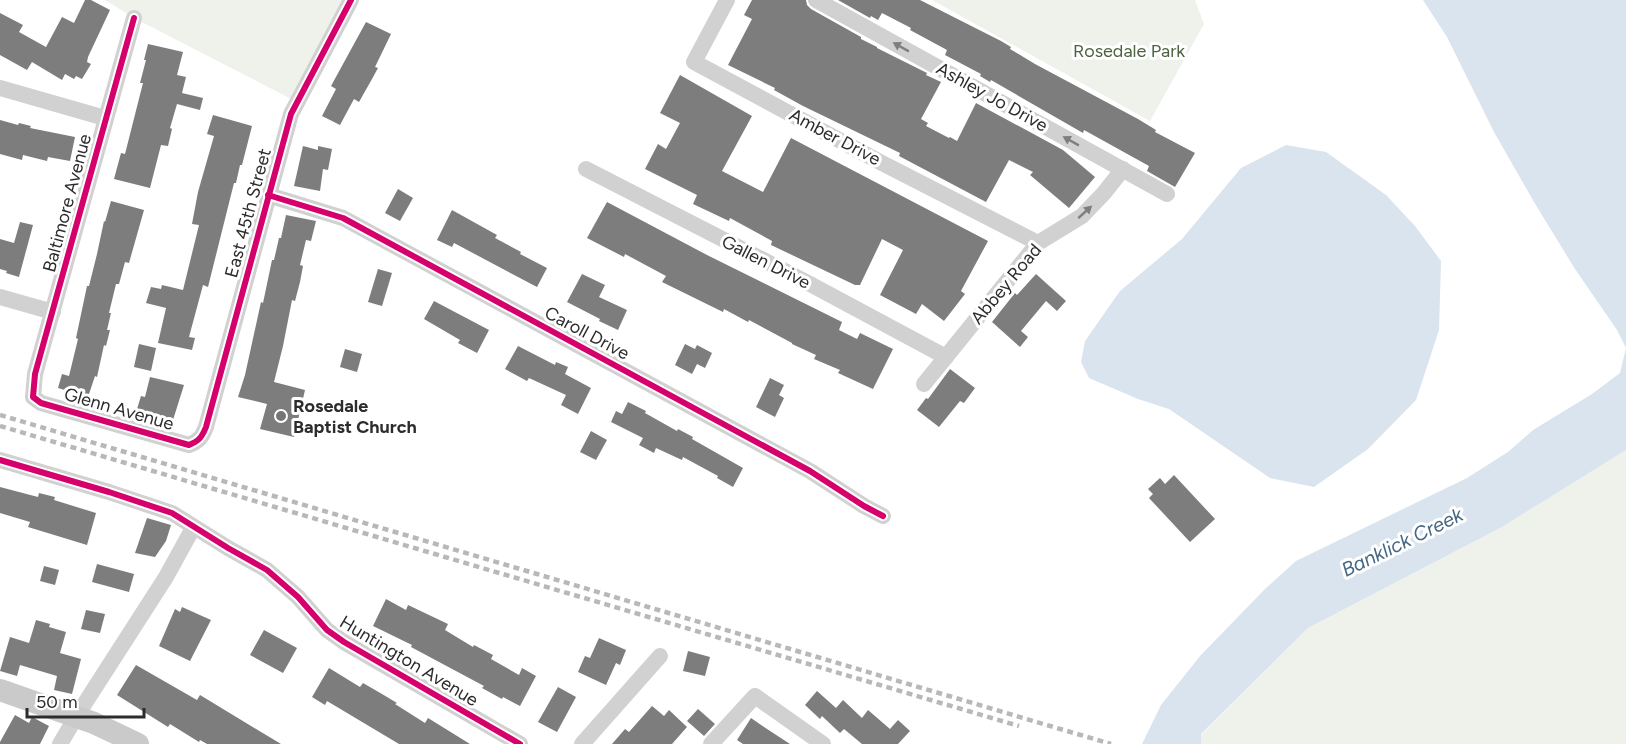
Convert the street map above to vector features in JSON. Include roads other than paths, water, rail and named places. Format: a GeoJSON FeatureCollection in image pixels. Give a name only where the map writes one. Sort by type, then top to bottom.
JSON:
{"type":"FeatureCollection","features":[{"type":"Feature","properties":{"kind":"main road"},"geometry":{"type":"LineString","coordinates":[[0,690],[94,723],[138,744]]}},
{"type":"Feature","properties":{"kind":"street","name":"East 45th Street"},"geometry":{"type":"LineString","coordinates":[[197,442],[206,427],[291,114],[351,0]]}},
{"type":"Feature","properties":{"kind":"street","name":"Amber Drive"},"geometry":{"type":"LineString","coordinates":[[727,0],[694,62],[880,162],[1038,243]]}},
{"type":"Feature","properties":{"kind":"street","name":"Ashley Jo Drive"},"geometry":{"type":"LineString","coordinates":[[816,0],[1167,194]]}},
{"type":"Feature","properties":{"kind":"street","name":"Baltimore Avenue"},"geometry":{"type":"LineString","coordinates":[[33,397],[35,374],[134,18]]}},
{"type":"Feature","properties":{"kind":"street"},"geometry":{"type":"LineString","coordinates":[[0,88],[105,118]]}},
{"type":"Feature","properties":{"kind":"street","name":"Gallen Drive"},"geometry":{"type":"LineString","coordinates":[[586,169],[946,357]]}},
{"type":"Feature","properties":{"kind":"street","name":"Abbey Road"},"geometry":{"type":"LineString","coordinates":[[924,384],[1038,243],[1082,216],[1123,169]]}},
{"type":"Feature","properties":{"kind":"street","name":"Caroll Drive"},"geometry":{"type":"LineString","coordinates":[[268,195],[343,218],[810,471],[883,516]]}},
{"type":"Feature","properties":{"kind":"street"},"geometry":{"type":"LineString","coordinates":[[0,297],[52,312]]}},
{"type":"Feature","properties":{"kind":"street","name":"Glenn Avenue"},"geometry":{"type":"LineString","coordinates":[[33,397],[41,403],[189,445],[197,442]]}},
{"type":"Feature","properties":{"kind":"street","name":"Huntington Avenue"},"geometry":{"type":"LineString","coordinates":[[0,459],[172,513],[193,528],[267,570],[298,597],[327,630],[344,642],[520,744]]}},
{"type":"Feature","properties":{"kind":"street"},"geometry":{"type":"LineString","coordinates":[[60,744],[166,577],[193,528]]}},
{"type":"Feature","properties":{"kind":"street"},"geometry":{"type":"LineString","coordinates":[[582,744],[660,656]]}},
{"type":"Feature","properties":{"kind":"street"},"geometry":{"type":"LineString","coordinates":[[711,744],[755,696],[823,744]]}},
{"type":"Feature","properties":{"kind":"water"},"geometry":{"type":"Polygon","coordinates":[[[1423,0],[1626,0],[1626,348],[1617,330],[1575,269],[1534,202],[1494,132],[1447,37],[1423,0]]]}},
{"type":"Feature","properties":{"kind":"water"},"geometry":{"type":"Polygon","coordinates":[[[1286,145],[1326,152],[1386,195],[1415,226],[1441,261],[1439,330],[1416,400],[1368,449],[1314,487],[1270,478],[1169,409],[1138,399],[1089,378],[1081,362],[1085,341],[1120,291],[1182,239],[1241,168],[1286,145]]]}},
{"type":"Feature","properties":{"kind":"water","name":"Banklick Creek"},"geometry":{"type":"Polygon","coordinates":[[[1626,348],[1626,450],[1502,527],[1308,628],[1201,734],[1201,744],[1142,744],[1161,705],[1200,656],[1265,589],[1296,561],[1467,478],[1508,452],[1533,430],[1592,394],[1620,373],[1626,348]]]}},
{"type":"Feature","properties":{"kind":"railway"},"geometry":{"type":"LineString","coordinates":[[0,415],[1111,744]]}},
{"type":"Feature","properties":{"kind":"railway"},"geometry":{"type":"LineString","coordinates":[[0,426],[1019,726]]}},
{"type":"Feature","properties":{"kind":"place","name":"Rosedale Baptist Church"},"geometry":{"type":"Point","coordinates":[281,416]}},
{"type":"Feature","properties":{"kind":"park label","name":"Rosedale Park"},"geometry":{"type":"Point","coordinates":[1129,51]}}]}
